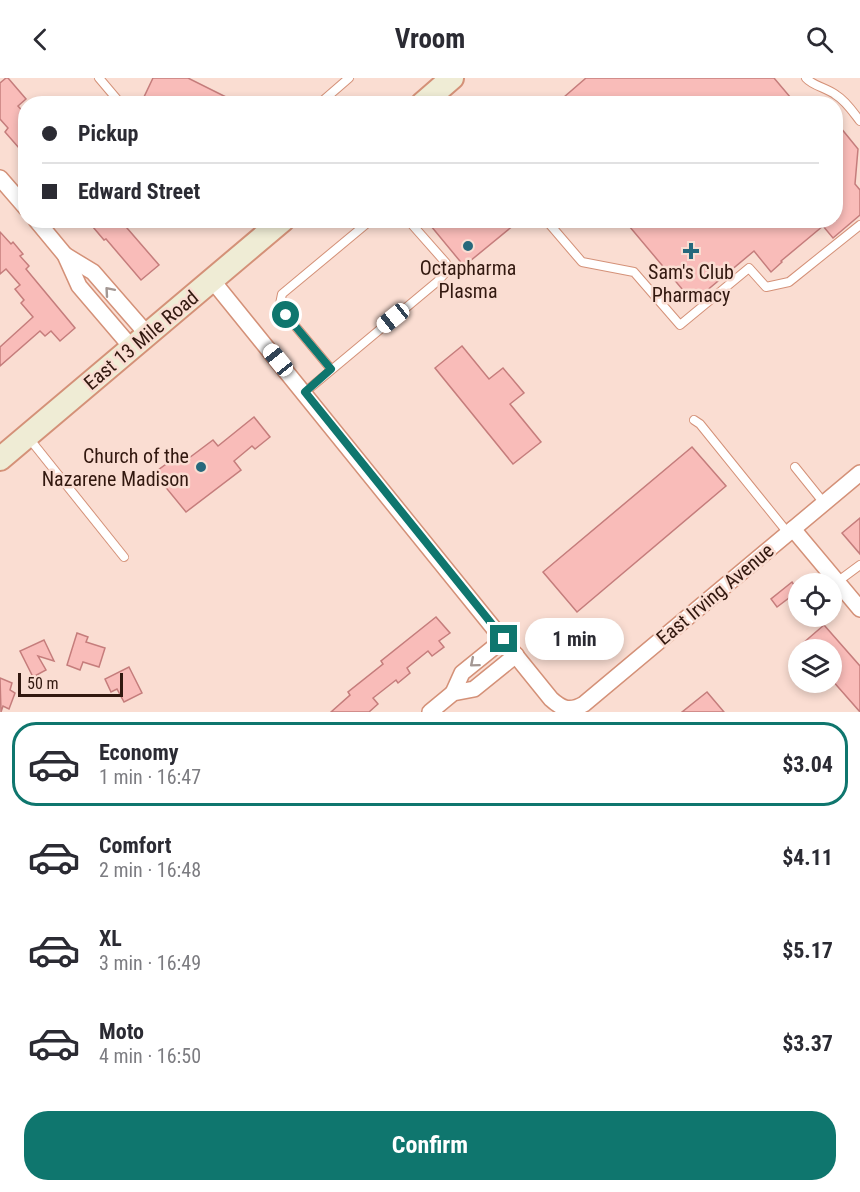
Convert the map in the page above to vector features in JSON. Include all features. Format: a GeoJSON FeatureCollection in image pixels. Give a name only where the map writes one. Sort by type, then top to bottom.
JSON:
{"type":"FeatureCollection","features":[{"type":"Feature","properties":{"kind":"main road","name":"East 13 Mile Road"},"geometry":{"type":"LineString","coordinates":[[0,459],[274,228]]}},
{"type":"Feature","properties":{"kind":"street"},"geometry":{"type":"LineString","coordinates":[[0,178],[18,199]]}},
{"type":"Feature","properties":{"kind":"street"},"geometry":{"type":"LineString","coordinates":[[43,228],[65,255],[93,272],[140,341]]}},
{"type":"Feature","properties":{"kind":"street"},"geometry":{"type":"LineString","coordinates":[[212,280],[516,654],[474,689],[453,693]]}},
{"type":"Feature","properties":{"kind":"street","name":"East Irving Avenue"},"geometry":{"type":"LineString","coordinates":[[516,654],[551,699],[566,709],[574,709],[584,704],[860,473]]}},
{"type":"Feature","properties":{"kind":"street"},"geometry":{"type":"LineString","coordinates":[[790,531],[829,573]]}},
{"type":"Feature","properties":{"kind":"street"},"geometry":{"type":"LineString","coordinates":[[842,588],[860,609]]}},
{"type":"Feature","properties":{"kind":"street"},"geometry":{"type":"LineString","coordinates":[[430,712],[453,693],[462,673],[504,639]]}},
{"type":"Feature","properties":{"kind":"lane"},"geometry":{"type":"LineString","coordinates":[[99,78],[114,96]]}},
{"type":"Feature","properties":{"kind":"lane"},"geometry":{"type":"LineString","coordinates":[[328,96],[349,78]]}},
{"type":"Feature","properties":{"kind":"lane"},"geometry":{"type":"LineString","coordinates":[[806,78],[809,82],[838,96]]}},
{"type":"Feature","properties":{"kind":"lane"},"geometry":{"type":"LineString","coordinates":[[843,101],[860,121]]}},
{"type":"Feature","properties":{"kind":"lane"},"geometry":{"type":"LineString","coordinates":[[553,228],[582,262],[634,272],[680,325],[749,268],[766,286],[789,282],[860,225]]}},
{"type":"Feature","properties":{"kind":"lane"},"geometry":{"type":"LineString","coordinates":[[331,369],[286,315],[280,304],[282,294],[361,228]]}},
{"type":"Feature","properties":{"kind":"lane"},"geometry":{"type":"LineString","coordinates":[[305,392],[445,273],[446,263],[415,228]]}},
{"type":"Feature","properties":{"kind":"lane"},"geometry":{"type":"LineString","coordinates":[[694,420],[700,424],[790,531]]}},
{"type":"Feature","properties":{"kind":"lane"},"geometry":{"type":"LineString","coordinates":[[27,436],[124,557]]}},
{"type":"Feature","properties":{"kind":"lane"},"geometry":{"type":"LineString","coordinates":[[795,467],[824,503]]}},
{"type":"Feature","properties":{"kind":"lane"},"geometry":{"type":"LineString","coordinates":[[842,578],[860,565]]}},
{"type":"Feature","properties":{"kind":"building"},"geometry":{"type":"Polygon","coordinates":[[[8,78],[23,96],[18,96],[18,147],[5,132],[8,128],[0,119],[0,83],[8,78]]]}},
{"type":"Feature","properties":{"kind":"building"},"geometry":{"type":"Polygon","coordinates":[[[153,78],[188,78],[224,96],[144,96],[153,78]]]}},
{"type":"Feature","properties":{"kind":"building"},"geometry":{"type":"Polygon","coordinates":[[[586,78],[774,78],[789,96],[565,96],[586,78]]]}},
{"type":"Feature","properties":{"kind":"building"},"geometry":{"type":"Polygon","coordinates":[[[843,131],[858,149],[855,184],[860,190],[860,215],[833,238],[825,228],[843,228],[843,131]]]}},
{"type":"Feature","properties":{"kind":"building"},"geometry":{"type":"Polygon","coordinates":[[[94,228],[127,228],[159,265],[141,280],[106,239],[104,240],[94,228]]]}},
{"type":"Feature","properties":{"kind":"building","name":"Octapharma Plasma"},"geometry":{"type":"Polygon","coordinates":[[[433,228],[510,228],[464,266],[433,228]]]}},
{"type":"Feature","properties":{"kind":"building"},"geometry":{"type":"Polygon","coordinates":[[[631,228],[821,228],[771,272],[754,251],[693,302],[631,228]]]}},
{"type":"Feature","properties":{"kind":"building"},"geometry":{"type":"Polygon","coordinates":[[[0,232],[23,254],[20,256],[29,266],[26,269],[75,328],[60,341],[51,331],[45,336],[40,331],[0,366],[0,347],[33,317],[21,303],[24,300],[15,289],[20,285],[6,269],[0,274],[0,232]]]}},
{"type":"Feature","properties":{"kind":"building"},"geometry":{"type":"Polygon","coordinates":[[[462,346],[489,379],[503,368],[524,393],[510,404],[541,442],[513,464],[435,368],[462,346]]]}},
{"type":"Feature","properties":{"kind":"building","name":"Church of the Nazarene Madison"},"geometry":{"type":"Polygon","coordinates":[[[254,417],[270,437],[255,449],[252,446],[234,461],[241,470],[186,512],[154,473],[180,454],[185,461],[213,440],[218,446],[254,417]]]}},
{"type":"Feature","properties":{"kind":"building"},"geometry":{"type":"Polygon","coordinates":[[[692,447],[726,486],[577,612],[543,572],[692,447]]]}},
{"type":"Feature","properties":{"kind":"building"},"geometry":{"type":"Polygon","coordinates":[[[860,518],[860,554],[842,533],[860,518]]]}},
{"type":"Feature","properties":{"kind":"building"},"geometry":{"type":"Polygon","coordinates":[[[788,585],[788,599],[777,607],[771,599],[788,585]]]}},
{"type":"Feature","properties":{"kind":"building"},"geometry":{"type":"Polygon","coordinates":[[[436,617],[450,633],[439,641],[444,647],[432,656],[428,651],[407,668],[410,673],[398,683],[396,680],[373,698],[378,704],[369,712],[331,712],[350,695],[348,692],[383,664],[381,661],[436,617]]]}},
{"type":"Feature","properties":{"kind":"building"},"geometry":{"type":"Polygon","coordinates":[[[822,627],[826,627],[836,639],[808,639],[822,627]]]}},
{"type":"Feature","properties":{"kind":"building"},"geometry":{"type":"Polygon","coordinates":[[[77,633],[88,637],[86,642],[105,648],[99,667],[83,662],[80,670],[67,665],[77,633]]]}},
{"type":"Feature","properties":{"kind":"building"},"geometry":{"type":"Polygon","coordinates":[[[44,640],[54,661],[38,656],[46,670],[33,677],[20,651],[44,640]]]}},
{"type":"Feature","properties":{"kind":"building"},"geometry":{"type":"Polygon","coordinates":[[[842,646],[860,666],[860,712],[842,692],[842,646]]]}},
{"type":"Feature","properties":{"kind":"building"},"geometry":{"type":"Polygon","coordinates":[[[129,667],[142,693],[124,702],[117,689],[111,692],[105,679],[129,667]]]}},
{"type":"Feature","properties":{"kind":"building"},"geometry":{"type":"Polygon","coordinates":[[[0,678],[12,683],[10,690],[15,693],[9,709],[3,706],[1,712],[0,678]]]}},
{"type":"Feature","properties":{"kind":"building"},"geometry":{"type":"Polygon","coordinates":[[[707,692],[724,712],[682,712],[707,692]]]}},
{"type":"Feature","properties":{"kind":"place","name":"Octapharma Plasma"},"geometry":{"type":"Point","coordinates":[468,246]}},
{"type":"Feature","properties":{"kind":"place","name":"Sam's Club Pharmacy"},"geometry":{"type":"Point","coordinates":[691,251]}},
{"type":"Feature","properties":{"kind":"place","name":"Church of the Nazarene Madison"},"geometry":{"type":"Point","coordinates":[201,467]}},
{"type":"Feature","properties":{"kind":"route"},"geometry":{"type":"LineString","coordinates":[[286,315],[331,369],[305,392],[504,639]]}}]}
